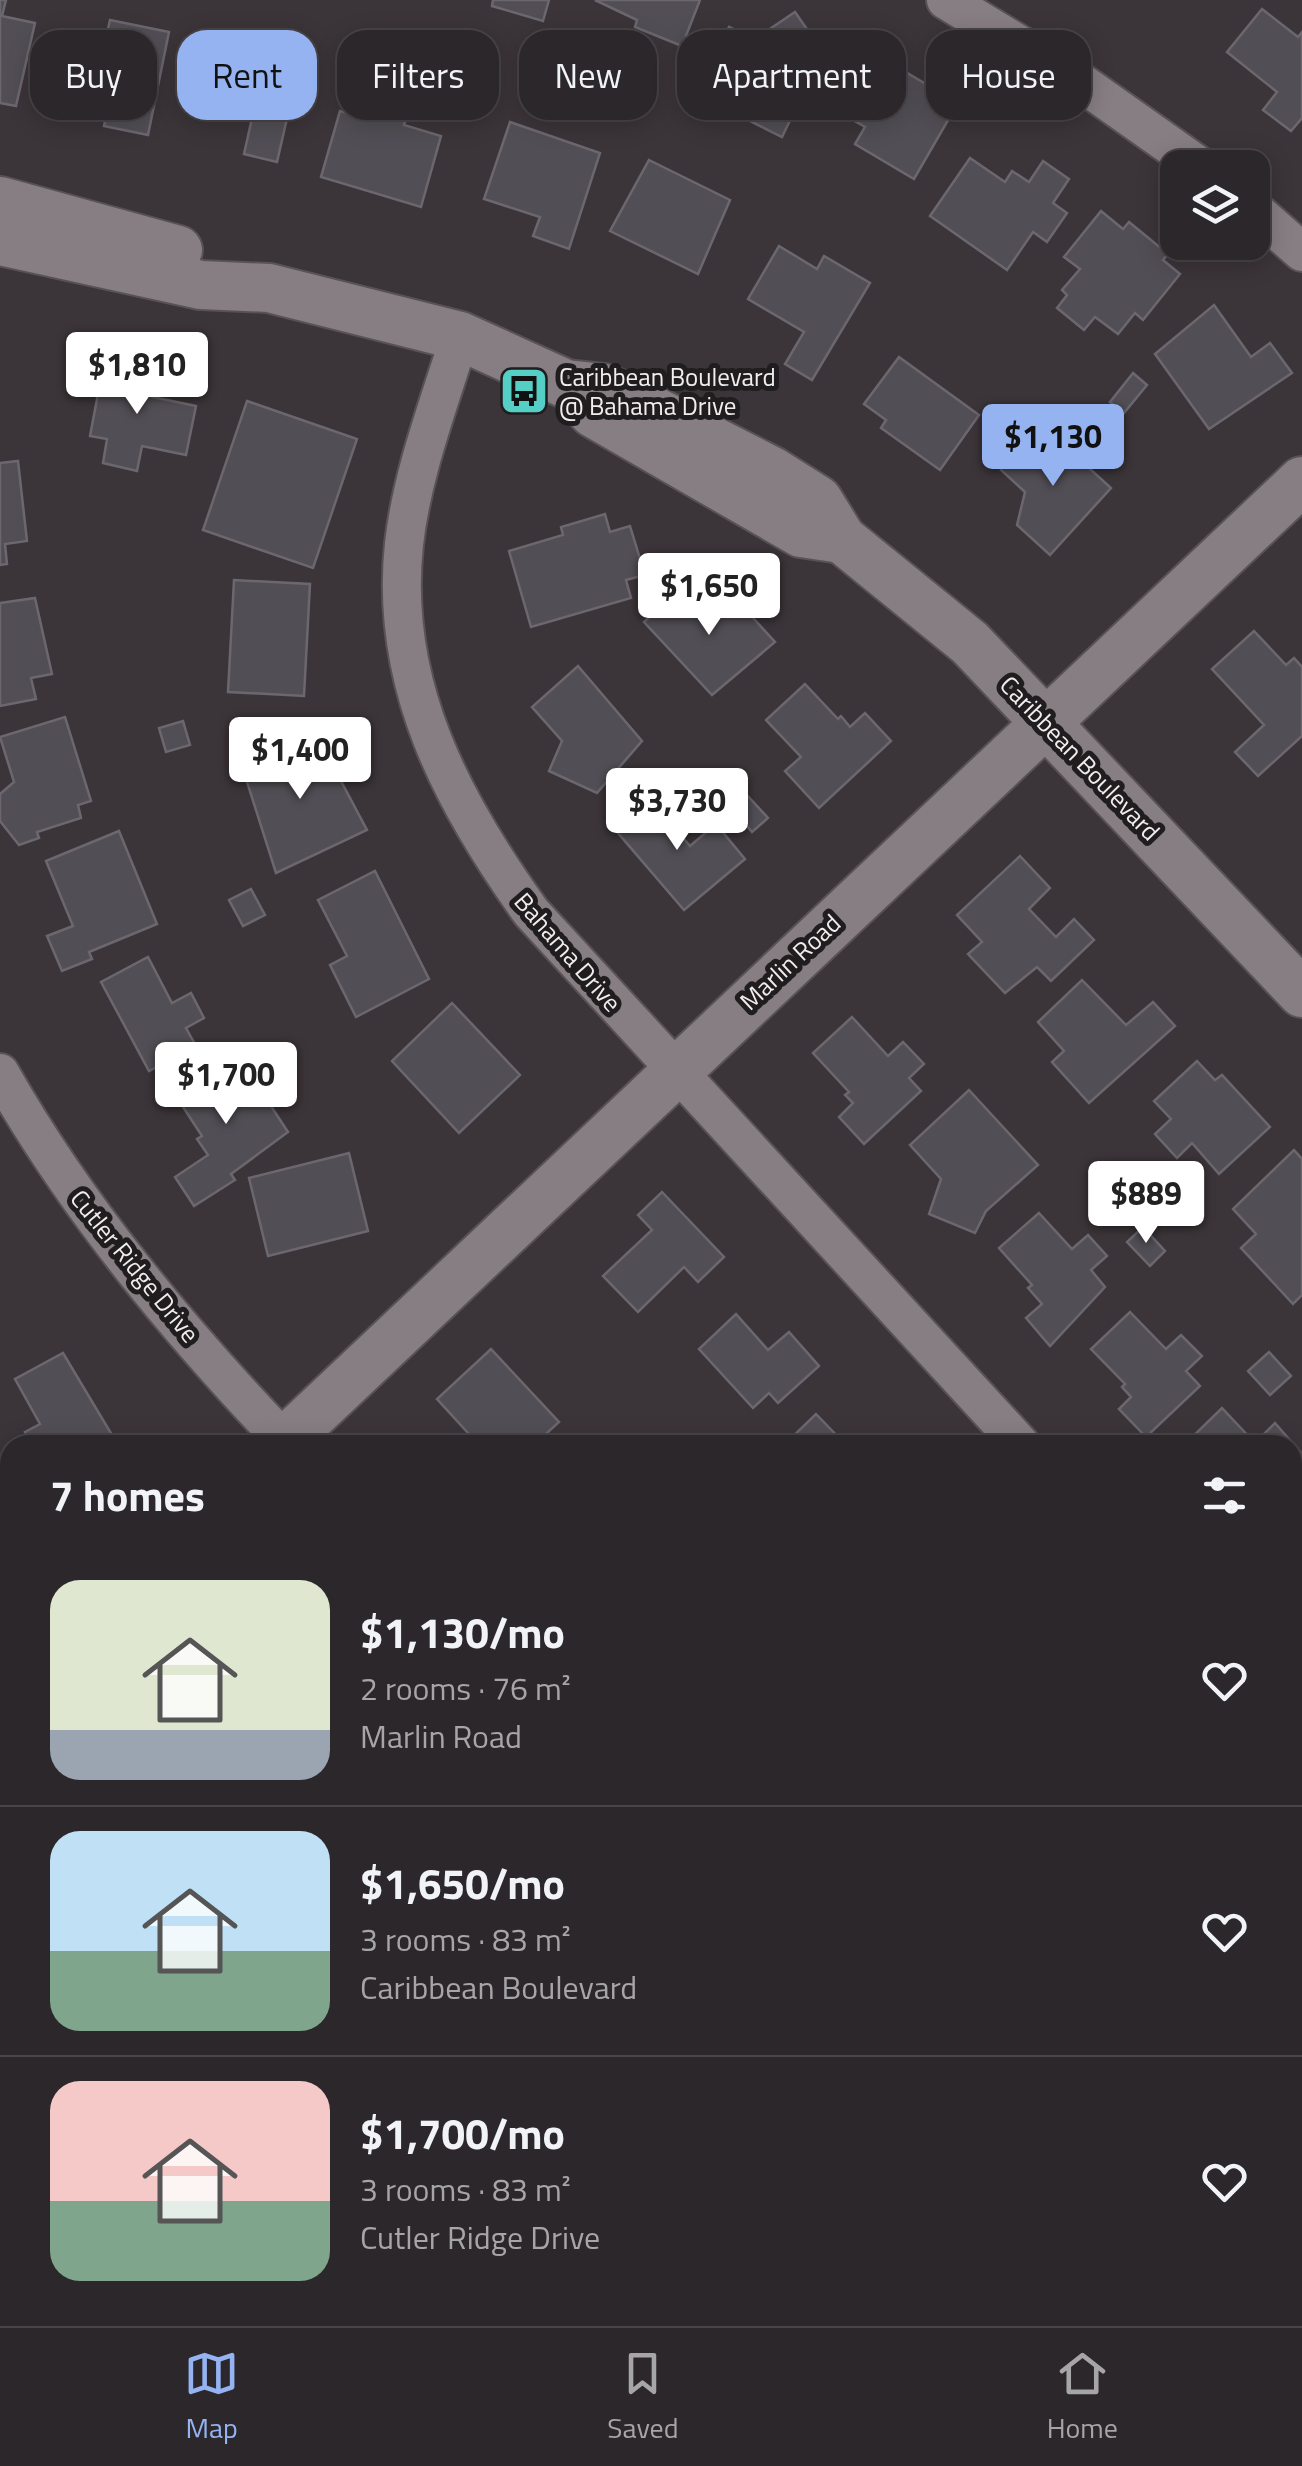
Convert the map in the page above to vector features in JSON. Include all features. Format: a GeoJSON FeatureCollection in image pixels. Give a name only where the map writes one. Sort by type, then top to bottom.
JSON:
{"type":"FeatureCollection","features":[{"type":"Feature","properties":{"kind":"street"},"geometry":{"type":"LineString","coordinates":[[946,0],[1076,79],[1177,150]]}},
{"type":"Feature","properties":{"kind":"street","name":"Caribbean Boulevard"},"geometry":{"type":"LineString","coordinates":[[0,201],[205,258],[269,288],[460,336],[566,384],[594,413],[801,533],[842,540],[970,643],[1302,993]]}},
{"type":"Feature","properties":{"kind":"street"},"geometry":{"type":"LineString","coordinates":[[1270,224],[1302,252]]}},
{"type":"Feature","properties":{"kind":"street","name":"Caribbean Boulevard"},"geometry":{"type":"LineString","coordinates":[[0,241],[201,285],[269,288]]}},
{"type":"Feature","properties":{"kind":"street","name":"Bahama Drive"},"geometry":{"type":"LineString","coordinates":[[460,336],[418,474],[404,545],[409,660],[422,716],[458,802],[530,912],[672,1071],[1012,1435]]}},
{"type":"Feature","properties":{"kind":"street","name":"Marlin Road"},"geometry":{"type":"LineString","coordinates":[[294,1435],[672,1071],[1302,481]]}},
{"type":"Feature","properties":{"kind":"street","name":"Cutler Ridge Drive"},"geometry":{"type":"LineString","coordinates":[[0,1072],[42,1144],[102,1227],[277,1435]]}},
{"type":"Feature","properties":{"kind":"building"},"geometry":{"type":"Polygon","coordinates":[[[0,0],[6,0],[2,16],[35,23],[30,30],[16,106],[0,103],[0,0]]]}},
{"type":"Feature","properties":{"kind":"building"},"geometry":{"type":"Polygon","coordinates":[[[493,0],[549,0],[543,21],[492,6],[493,0]]]}},
{"type":"Feature","properties":{"kind":"building"},"geometry":{"type":"Polygon","coordinates":[[[595,0],[700,0],[688,30],[677,30],[677,44],[657,36],[657,30],[635,27],[637,20],[595,0]]]}},
{"type":"Feature","properties":{"kind":"building"},"geometry":{"type":"Polygon","coordinates":[[[1262,9],[1298,37],[1302,32],[1302,118],[1291,131],[1263,110],[1277,92],[1227,52],[1262,9]]]}},
{"type":"Feature","properties":{"kind":"building"},"geometry":{"type":"Polygon","coordinates":[[[795,12],[808,30],[768,30],[795,12]]]}},
{"type":"Feature","properties":{"kind":"building"},"geometry":{"type":"Polygon","coordinates":[[[110,20],[169,32],[157,91],[157,30],[108,30],[110,20]]]}},
{"type":"Feature","properties":{"kind":"building"},"geometry":{"type":"Polygon","coordinates":[[[906,72],[926,84],[926,120],[948,120],[914,179],[855,144],[865,127],[853,120],[906,120],[906,72]]]}},
{"type":"Feature","properties":{"kind":"building"},"geometry":{"type":"Polygon","coordinates":[[[105,120],[151,120],[148,135],[104,126],[105,120]]]}},
{"type":"Feature","properties":{"kind":"building"},"geometry":{"type":"Polygon","coordinates":[[[252,120],[287,120],[277,162],[244,154],[252,120]]]}},
{"type":"Feature","properties":{"kind":"building"},"geometry":{"type":"Polygon","coordinates":[[[337,120],[406,120],[404,125],[441,136],[421,207],[321,177],[337,120]]]}},
{"type":"Feature","properties":{"kind":"building"},"geometry":{"type":"Polygon","coordinates":[[[748,120],[790,120],[782,137],[748,120]]]}},
{"type":"Feature","properties":{"kind":"building"},"geometry":{"type":"Polygon","coordinates":[[[510,122],[600,153],[569,249],[533,236],[540,217],[484,199],[510,122]]]}},
{"type":"Feature","properties":{"kind":"building"},"geometry":{"type":"Polygon","coordinates":[[[970,158],[1005,182],[1012,171],[1029,182],[1043,161],[1069,179],[1053,203],[1067,213],[1047,242],[1033,232],[1007,270],[930,216],[970,158]]]}},
{"type":"Feature","properties":{"kind":"building"},"geometry":{"type":"Polygon","coordinates":[[[649,160],[730,200],[698,274],[610,231],[649,160]]]}},
{"type":"Feature","properties":{"kind":"building"},"geometry":{"type":"Polygon","coordinates":[[[1101,211],[1123,229],[1129,222],[1160,247],[1160,260],[1180,274],[1143,320],[1135,313],[1118,334],[1095,317],[1084,330],[1057,308],[1067,295],[1062,290],[1080,269],[1064,257],[1101,211]]]}},
{"type":"Feature","properties":{"kind":"building"},"geometry":{"type":"Polygon","coordinates":[[[779,246],[817,269],[824,256],[870,283],[812,380],[785,364],[804,332],[748,299],[779,246]]]}},
{"type":"Feature","properties":{"kind":"building"},"geometry":{"type":"Polygon","coordinates":[[[1214,305],[1251,357],[1270,343],[1292,373],[1209,429],[1155,354],[1214,305]]]}},
{"type":"Feature","properties":{"kind":"building"},"geometry":{"type":"Polygon","coordinates":[[[105,357],[145,366],[142,384],[155,387],[153,397],[196,406],[186,455],[142,446],[137,471],[103,463],[107,439],[90,436],[105,357]]]}},
{"type":"Feature","properties":{"kind":"building"},"geometry":{"type":"Polygon","coordinates":[[[899,357],[979,415],[940,470],[881,428],[886,420],[864,404],[899,357]]]}},
{"type":"Feature","properties":{"kind":"building"},"geometry":{"type":"Polygon","coordinates":[[[1133,373],[1147,385],[1124,413],[1110,402],[1133,373]]]}},
{"type":"Feature","properties":{"kind":"building"},"geometry":{"type":"Polygon","coordinates":[[[247,401],[357,439],[313,568],[203,530],[247,401]]]}},
{"type":"Feature","properties":{"kind":"building"},"geometry":{"type":"Polygon","coordinates":[[[1042,425],[1111,488],[1050,555],[1017,525],[1025,492],[1001,470],[1042,425]]]}},
{"type":"Feature","properties":{"kind":"building"},"geometry":{"type":"Polygon","coordinates":[[[18,461],[27,541],[5,544],[7,564],[0,565],[0,463],[18,461]]]}},
{"type":"Feature","properties":{"kind":"building"},"geometry":{"type":"Polygon","coordinates":[[[605,514],[610,532],[630,526],[645,575],[626,580],[631,598],[531,627],[509,551],[563,535],[561,527],[605,514]]]}},
{"type":"Feature","properties":{"kind":"building"},"geometry":{"type":"Polygon","coordinates":[[[234,580],[310,584],[304,696],[228,692],[234,580]]]}},
{"type":"Feature","properties":{"kind":"building"},"geometry":{"type":"Polygon","coordinates":[[[683,585],[713,617],[734,597],[775,642],[712,695],[644,622],[683,585]]]}},
{"type":"Feature","properties":{"kind":"building"},"geometry":{"type":"Polygon","coordinates":[[[35,598],[52,674],[31,678],[36,699],[0,706],[0,603],[35,598]]]}},
{"type":"Feature","properties":{"kind":"building"},"geometry":{"type":"Polygon","coordinates":[[[1254,631],[1286,665],[1294,658],[1302,667],[1302,736],[1258,776],[1235,752],[1264,725],[1212,669],[1254,631]]]}},
{"type":"Feature","properties":{"kind":"building"},"geometry":{"type":"Polygon","coordinates":[[[578,666],[642,741],[597,793],[549,771],[562,741],[532,707],[578,666]]]}},
{"type":"Feature","properties":{"kind":"building"},"geometry":{"type":"Polygon","coordinates":[[[805,684],[850,727],[865,713],[891,741],[819,808],[785,771],[801,757],[766,720],[805,684]]]}},
{"type":"Feature","properties":{"kind":"building"},"geometry":{"type":"Polygon","coordinates":[[[65,717],[91,801],[78,805],[81,818],[37,832],[39,838],[19,845],[0,821],[0,794],[14,782],[0,737],[65,717]]]}},
{"type":"Feature","properties":{"kind":"building"},"geometry":{"type":"Polygon","coordinates":[[[183,721],[190,745],[166,752],[159,728],[183,721]]]}},
{"type":"Feature","properties":{"kind":"building"},"geometry":{"type":"Polygon","coordinates":[[[317,736],[367,830],[276,873],[240,760],[317,736]]]}},
{"type":"Feature","properties":{"kind":"building"},"geometry":{"type":"Polygon","coordinates":[[[746,794],[768,818],[752,832],[731,807],[746,794]]]}},
{"type":"Feature","properties":{"kind":"building"},"geometry":{"type":"Polygon","coordinates":[[[647,795],[690,846],[716,824],[745,859],[684,910],[612,826],[647,795]]]}},
{"type":"Feature","properties":{"kind":"building"},"geometry":{"type":"Polygon","coordinates":[[[119,831],[157,924],[89,952],[92,959],[62,971],[47,936],[73,926],[46,861],[119,831]]]}},
{"type":"Feature","properties":{"kind":"building"},"geometry":{"type":"Polygon","coordinates":[[[1020,856],[1050,888],[1029,909],[1056,937],[1074,919],[1094,940],[1051,981],[1037,967],[1005,993],[968,954],[982,942],[957,915],[1020,856]]]}},
{"type":"Feature","properties":{"kind":"building"},"geometry":{"type":"Polygon","coordinates":[[[375,871],[429,979],[356,1017],[330,965],[347,956],[318,900],[375,871]]]}},
{"type":"Feature","properties":{"kind":"building"},"geometry":{"type":"Polygon","coordinates":[[[251,889],[265,915],[243,926],[229,900],[251,889]]]}},
{"type":"Feature","properties":{"kind":"building"},"geometry":{"type":"Polygon","coordinates":[[[148,957],[172,1003],[191,993],[204,1018],[186,1028],[196,1046],[149,1071],[101,982],[148,957]]]}},
{"type":"Feature","properties":{"kind":"building"},"geometry":{"type":"Polygon","coordinates":[[[1082,980],[1126,1025],[1153,1002],[1175,1026],[1089,1103],[1052,1062],[1064,1051],[1038,1022],[1082,980]]]}},
{"type":"Feature","properties":{"kind":"building"},"geometry":{"type":"Polygon","coordinates":[[[452,1003],[520,1075],[459,1133],[392,1061],[452,1003]]]}},
{"type":"Feature","properties":{"kind":"building"},"geometry":{"type":"Polygon","coordinates":[[[852,1017],[888,1056],[903,1042],[924,1064],[909,1078],[921,1091],[864,1144],[839,1117],[853,1103],[845,1095],[849,1092],[813,1053],[852,1017]]]}},
{"type":"Feature","properties":{"kind":"building"},"geometry":{"type":"Polygon","coordinates":[[[240,1059],[288,1132],[231,1174],[235,1180],[194,1206],[175,1177],[208,1155],[197,1139],[202,1136],[174,1093],[217,1064],[222,1071],[240,1059]]]}},
{"type":"Feature","properties":{"kind":"building"},"geometry":{"type":"Polygon","coordinates":[[[1197,1061],[1215,1080],[1222,1075],[1270,1127],[1219,1174],[1192,1143],[1177,1158],[1155,1134],[1171,1119],[1154,1101],[1197,1061]]]}},
{"type":"Feature","properties":{"kind":"building"},"geometry":{"type":"Polygon","coordinates":[[[969,1090],[1038,1165],[986,1211],[975,1233],[929,1214],[941,1179],[910,1145],[969,1090]]]}},
{"type":"Feature","properties":{"kind":"building"},"geometry":{"type":"Polygon","coordinates":[[[1294,1150],[1302,1159],[1302,1295],[1293,1304],[1241,1248],[1256,1234],[1233,1209],[1294,1150]]]}},
{"type":"Feature","properties":{"kind":"building"},"geometry":{"type":"Polygon","coordinates":[[[349,1153],[368,1231],[268,1256],[249,1178],[349,1153]]]}},
{"type":"Feature","properties":{"kind":"building"},"geometry":{"type":"Polygon","coordinates":[[[662,1192],[724,1257],[698,1282],[684,1267],[638,1312],[603,1276],[652,1230],[638,1215],[662,1192]]]}},
{"type":"Feature","properties":{"kind":"building"},"geometry":{"type":"Polygon","coordinates":[[[1039,1213],[1072,1249],[1088,1235],[1107,1256],[1091,1270],[1105,1287],[1050,1346],[1026,1318],[1042,1304],[1028,1288],[1032,1285],[999,1248],[1039,1213]]]}},
{"type":"Feature","properties":{"kind":"building"},"geometry":{"type":"Polygon","coordinates":[[[1143,1227],[1165,1251],[1150,1266],[1127,1242],[1143,1227]]]}},
{"type":"Feature","properties":{"kind":"building"},"geometry":{"type":"Polygon","coordinates":[[[1130,1312],[1166,1349],[1181,1335],[1202,1356],[1186,1371],[1200,1386],[1144,1435],[1119,1409],[1131,1397],[1122,1387],[1125,1384],[1091,1349],[1130,1312]]]}},
{"type":"Feature","properties":{"kind":"building"},"geometry":{"type":"Polygon","coordinates":[[[736,1314],[768,1350],[789,1332],[819,1366],[778,1403],[769,1393],[753,1408],[699,1349],[736,1314]]]}},
{"type":"Feature","properties":{"kind":"building"},"geometry":{"type":"Polygon","coordinates":[[[491,1349],[559,1422],[545,1435],[470,1435],[437,1399],[491,1349]]]}},
{"type":"Feature","properties":{"kind":"building"},"geometry":{"type":"Polygon","coordinates":[[[1269,1352],[1291,1376],[1270,1395],[1248,1371],[1269,1352]]]}},
{"type":"Feature","properties":{"kind":"building"},"geometry":{"type":"Polygon","coordinates":[[[63,1353],[112,1435],[26,1435],[25,1432],[40,1424],[15,1379],[63,1353]]]}},
{"type":"Feature","properties":{"kind":"building"},"geometry":{"type":"Polygon","coordinates":[[[1222,1408],[1247,1435],[1194,1435],[1222,1408]]]}},
{"type":"Feature","properties":{"kind":"building"},"geometry":{"type":"Polygon","coordinates":[[[816,1414],[836,1435],[794,1435],[816,1414]]]}},
{"type":"Feature","properties":{"kind":"building"},"geometry":{"type":"Polygon","coordinates":[[[1275,1423],[1285,1435],[1263,1435],[1275,1423]]]}},
{"type":"Feature","properties":{"kind":"place","name":"Caribbean Boulevard @ Bahama Drive"},"geometry":{"type":"Point","coordinates":[524,391]}}]}
